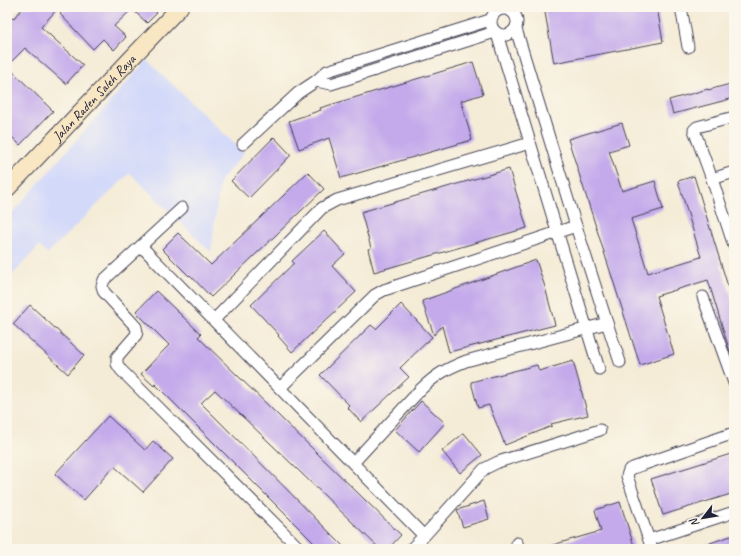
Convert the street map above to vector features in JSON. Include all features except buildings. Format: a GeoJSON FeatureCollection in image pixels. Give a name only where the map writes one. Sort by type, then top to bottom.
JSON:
{"type":"FeatureCollection","features":[{"type":"Feature","properties":{"kind":"main road","name":"Jalan Raden Saleh Raya"},"geometry":{"type":"LineString","coordinates":[[7,189],[180,7]]}},
{"type":"Feature","properties":{"kind":"street"},"geometry":{"type":"LineString","coordinates":[[681,7],[688,47]]}},
{"type":"Feature","properties":{"kind":"street"},"geometry":{"type":"LineString","coordinates":[[243,144],[298,93],[316,81],[327,71],[490,15],[500,9],[511,9],[517,19],[518,24],[516,29],[510,35],[501,36],[496,33],[331,84],[316,81]]}},
{"type":"Feature","properties":{"kind":"street"},"geometry":{"type":"LineString","coordinates":[[490,15],[492,27],[496,33],[599,369]]}},
{"type":"Feature","properties":{"kind":"street"},"geometry":{"type":"LineString","coordinates":[[516,29],[576,226],[620,362]]}},
{"type":"Feature","properties":{"kind":"street"},"geometry":{"type":"LineString","coordinates":[[734,117],[697,127],[694,130],[734,246]]}},
{"type":"Feature","properties":{"kind":"street"},"geometry":{"type":"LineString","coordinates":[[214,320],[322,208],[337,200],[530,143]]}},
{"type":"Feature","properties":{"kind":"street"},"geometry":{"type":"LineString","coordinates":[[712,179],[734,172]]}},
{"type":"Feature","properties":{"kind":"street"},"geometry":{"type":"LineString","coordinates":[[182,208],[106,278],[102,284],[104,292],[136,327],[137,331],[136,335],[116,357],[118,368],[300,549]]}},
{"type":"Feature","properties":{"kind":"street"},"geometry":{"type":"LineString","coordinates":[[280,388],[375,295],[576,226]]}},
{"type":"Feature","properties":{"kind":"street"},"geometry":{"type":"LineString","coordinates":[[141,246],[424,536]]}},
{"type":"Feature","properties":{"kind":"street"},"geometry":{"type":"LineString","coordinates":[[703,297],[734,383]]}},
{"type":"Feature","properties":{"kind":"street"},"geometry":{"type":"LineString","coordinates":[[353,463],[421,389],[433,377],[447,368],[607,323]]}},
{"type":"Feature","properties":{"kind":"street"},"geometry":{"type":"LineString","coordinates":[[411,549],[484,469],[600,430]]}},
{"type":"Feature","properties":{"kind":"street"},"geometry":{"type":"LineString","coordinates":[[734,434],[633,468],[628,471],[627,476],[650,545],[734,512]]}},
{"type":"Feature","properties":{"kind":"shaded area"},"geometry":{"type":"Polygon","coordinates":[[[147,60],[244,153],[220,181],[211,252],[130,173],[47,254],[39,246],[7,281],[7,219],[147,60]]]}}]}
